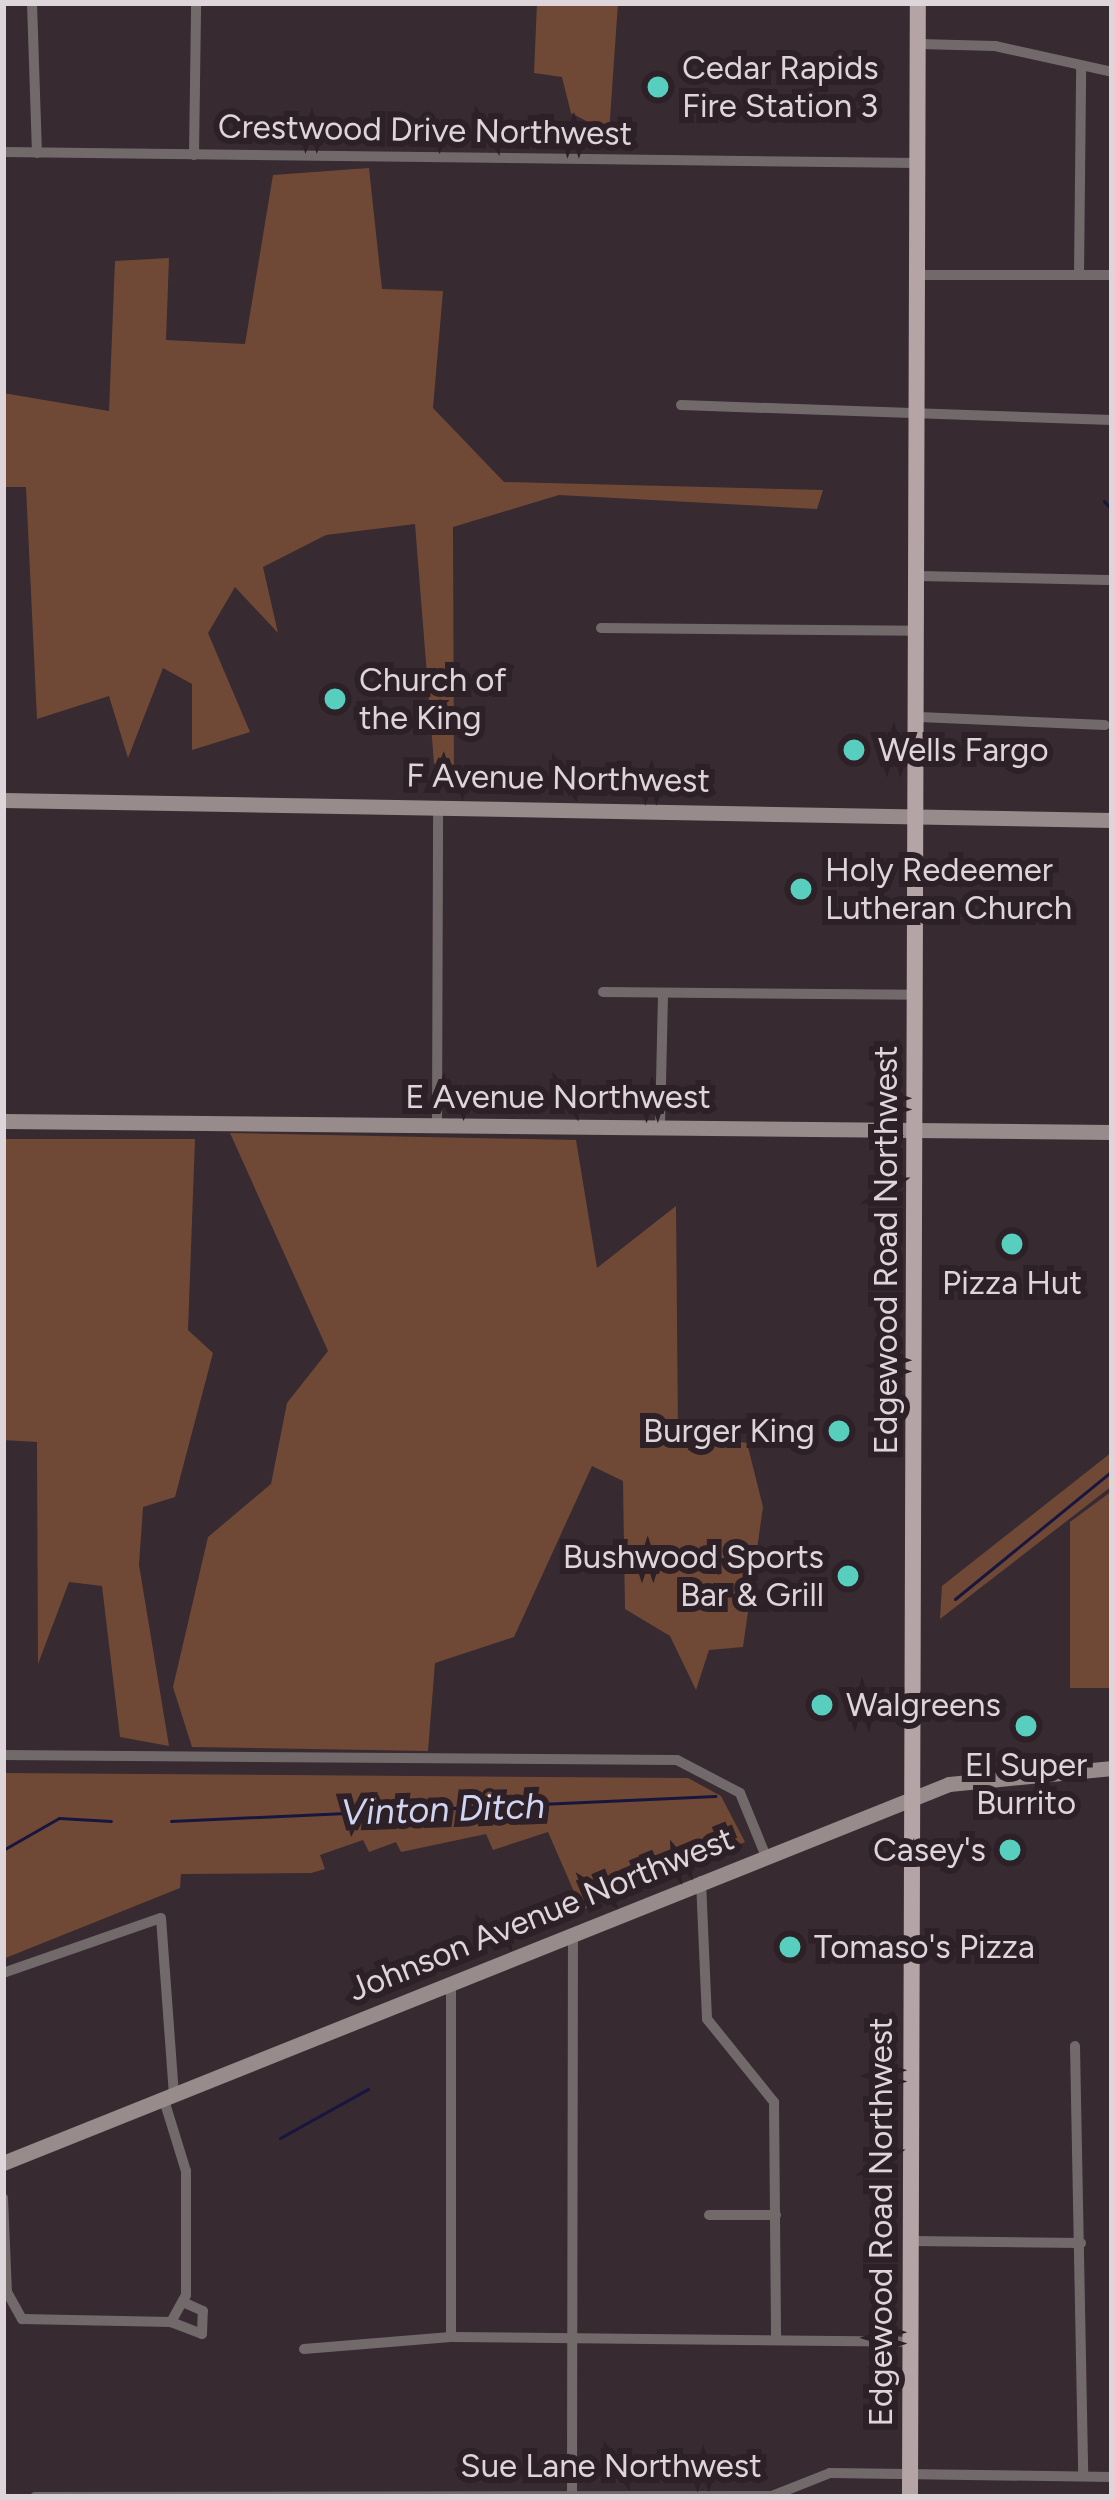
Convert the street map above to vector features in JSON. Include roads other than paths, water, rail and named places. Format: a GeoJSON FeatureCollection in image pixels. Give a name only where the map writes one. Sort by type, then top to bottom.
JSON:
{"type":"FeatureCollection","features":[{"type":"Feature","properties":{"kind":"main road","name":"Edgewood Road Northwest"},"geometry":{"type":"LineString","coordinates":[[910,2497],[919,3]]}},
{"type":"Feature","properties":{"kind":"street"},"geometry":{"type":"LineString","coordinates":[[32,3],[37,153]]}},
{"type":"Feature","properties":{"kind":"street"},"geometry":{"type":"LineString","coordinates":[[194,154],[196,3]]}},
{"type":"Feature","properties":{"kind":"street"},"geometry":{"type":"LineString","coordinates":[[919,44],[995,46],[1112,72]]}},
{"type":"Feature","properties":{"kind":"street"},"geometry":{"type":"LineString","coordinates":[[1079,275],[1081,68]]}},
{"type":"Feature","properties":{"kind":"street","name":"Crestwood Drive Northwest"},"geometry":{"type":"LineString","coordinates":[[3,152],[919,163]]}},
{"type":"Feature","properties":{"kind":"street"},"geometry":{"type":"LineString","coordinates":[[918,274],[1112,275]]}},
{"type":"Feature","properties":{"kind":"street"},"geometry":{"type":"LineString","coordinates":[[681,405],[919,418],[1112,420]]}},
{"type":"Feature","properties":{"kind":"street"},"geometry":{"type":"LineString","coordinates":[[918,576],[1108,580]]}},
{"type":"Feature","properties":{"kind":"street"},"geometry":{"type":"LineString","coordinates":[[601,628],[918,631]]}},
{"type":"Feature","properties":{"kind":"street"},"geometry":{"type":"LineString","coordinates":[[920,717],[1105,725]]}},
{"type":"Feature","properties":{"kind":"street","name":"F Avenue Northwest"},"geometry":{"type":"LineString","coordinates":[[3,800],[919,812],[1112,820]]}},
{"type":"Feature","properties":{"kind":"street"},"geometry":{"type":"LineString","coordinates":[[437,1126],[438,807]]}},
{"type":"Feature","properties":{"kind":"street"},"geometry":{"type":"LineString","coordinates":[[603,992],[917,995]]}},
{"type":"Feature","properties":{"kind":"street"},"geometry":{"type":"LineString","coordinates":[[660,1127],[663,993]]}},
{"type":"Feature","properties":{"kind":"street","name":"E Avenue Northwest"},"geometry":{"type":"LineString","coordinates":[[3,1121],[1112,1132]]}},
{"type":"Feature","properties":{"kind":"street"},"geometry":{"type":"LineString","coordinates":[[3,1755],[677,1760],[740,1793],[765,1853]]}},
{"type":"Feature","properties":{"kind":"street","name":"Johnson Avenue Northwest"},"geometry":{"type":"LineString","coordinates":[[3,2163],[765,1853],[913,1798],[998,1772],[1112,1768]]}},
{"type":"Feature","properties":{"kind":"street"},"geometry":{"type":"LineString","coordinates":[[701,1881],[700,1998],[774,2102],[776,2340]]}},
{"type":"Feature","properties":{"kind":"street"},"geometry":{"type":"LineString","coordinates":[[3,1973],[160,1918],[169,2098],[186,2171],[185,2303],[171,2322]]}},
{"type":"Feature","properties":{"kind":"street"},"geometry":{"type":"LineString","coordinates":[[572,2494],[573,1933]]}},
{"type":"Feature","properties":{"kind":"street"},"geometry":{"type":"LineString","coordinates":[[451,1984],[451,2337]]}},
{"type":"Feature","properties":{"kind":"street"},"geometry":{"type":"LineString","coordinates":[[1075,2046],[1083,2476]]}},
{"type":"Feature","properties":{"kind":"street"},"geometry":{"type":"LineString","coordinates":[[3,2198],[8,2292],[22,2319],[171,2322],[185,2336],[207,2326],[185,2303]]}},
{"type":"Feature","properties":{"kind":"street"},"geometry":{"type":"LineString","coordinates":[[709,2216],[776,2216]]}},
{"type":"Feature","properties":{"kind":"street"},"geometry":{"type":"LineString","coordinates":[[911,2241],[1081,2243]]}},
{"type":"Feature","properties":{"kind":"street"},"geometry":{"type":"LineString","coordinates":[[304,2349],[451,2337],[910,2342]]}},
{"type":"Feature","properties":{"kind":"street","name":"Sue Lane Northwest"},"geometry":{"type":"LineString","coordinates":[[35,2497],[772,2495],[830,2473],[1112,2477]]}},
{"type":"Feature","properties":{"kind":"waterway"},"geometry":{"type":"LineString","coordinates":[[1104,501],[1112,510]]}},
{"type":"Feature","properties":{"kind":"waterway","name":"Vinton Ditch"},"geometry":{"type":"LineString","coordinates":[[955,1599],[1112,1471]]}},
{"type":"Feature","properties":{"kind":"waterway","name":"Vinton Ditch"},"geometry":{"type":"LineString","coordinates":[[171,1821],[715,1796]]}},
{"type":"Feature","properties":{"kind":"waterway","name":"Vinton Ditch"},"geometry":{"type":"LineString","coordinates":[[3,1850],[59,1818],[111,1821]]}},
{"type":"Feature","properties":{"kind":"waterway"},"geometry":{"type":"LineString","coordinates":[[280,2138],[368,2089]]}},
{"type":"Feature","properties":{"kind":"place","name":"Cedar Rapids Fire Station 3"},"geometry":{"type":"Point","coordinates":[658,87]}},
{"type":"Feature","properties":{"kind":"place","name":"Church of the King"},"geometry":{"type":"Point","coordinates":[335,699]}},
{"type":"Feature","properties":{"kind":"place","name":"Wells Fargo"},"geometry":{"type":"Point","coordinates":[854,750]}},
{"type":"Feature","properties":{"kind":"place","name":"Holy Redeemer Lutheran Church"},"geometry":{"type":"Point","coordinates":[801,889]}},
{"type":"Feature","properties":{"kind":"place","name":"Pizza Hut"},"geometry":{"type":"Point","coordinates":[1012,1244]}},
{"type":"Feature","properties":{"kind":"place","name":"Burger King"},"geometry":{"type":"Point","coordinates":[839,1431]}},
{"type":"Feature","properties":{"kind":"place","name":"Bushwood Sports Bar & Grill"},"geometry":{"type":"Point","coordinates":[848,1576]}},
{"type":"Feature","properties":{"kind":"place","name":"Walgreens"},"geometry":{"type":"Point","coordinates":[822,1705]}},
{"type":"Feature","properties":{"kind":"place","name":"El Super Burrito"},"geometry":{"type":"Point","coordinates":[1026,1726]}},
{"type":"Feature","properties":{"kind":"place","name":"Casey's"},"geometry":{"type":"Point","coordinates":[1010,1850]}},
{"type":"Feature","properties":{"kind":"place","name":"Tomaso's Pizza"},"geometry":{"type":"Point","coordinates":[790,1947]}}]}
